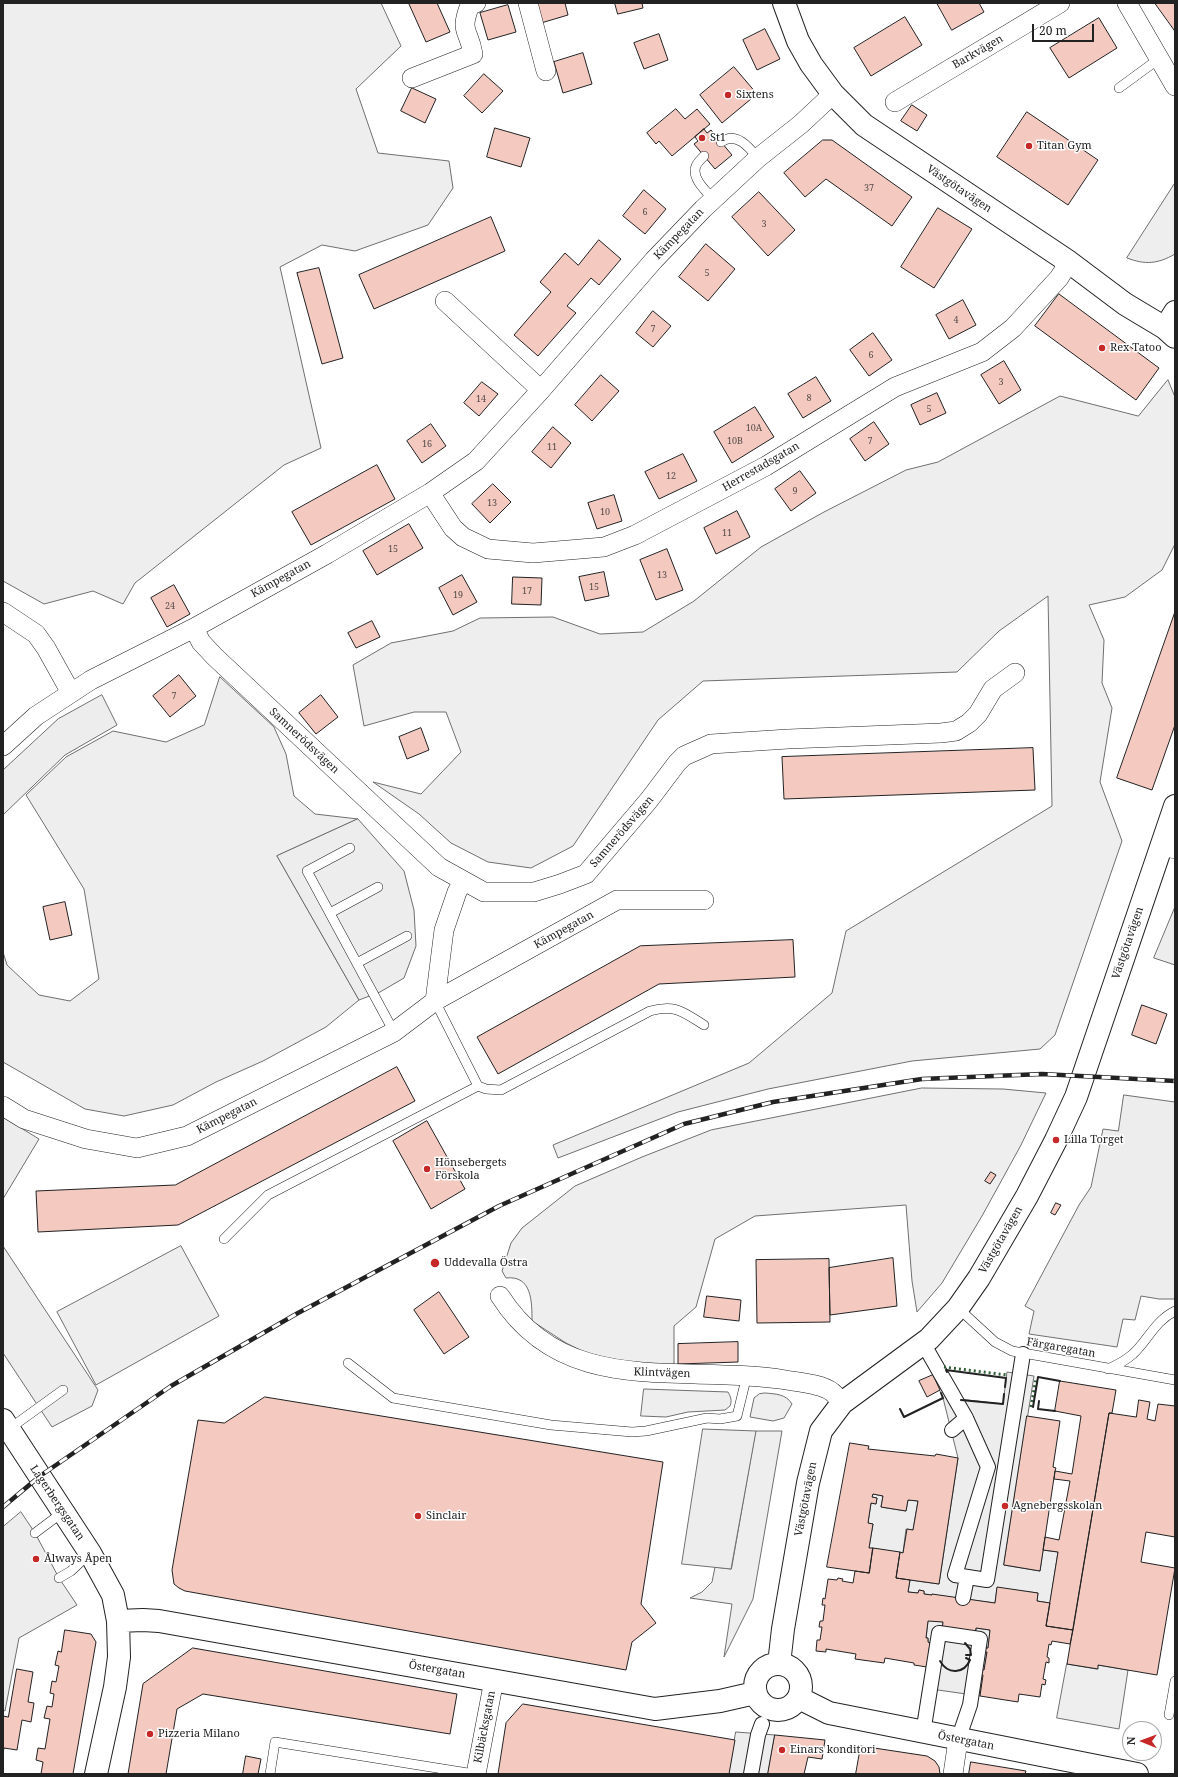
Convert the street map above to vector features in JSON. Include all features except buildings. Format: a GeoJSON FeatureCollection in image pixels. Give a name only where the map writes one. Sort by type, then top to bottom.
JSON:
{"type":"FeatureCollection","features":[{"type":"Feature","properties":{"kind":"street"},"geometry":{"type":"LineString","coordinates":[[412,78],[473,54],[472,45],[464,28],[465,17],[470,5],[476,3]]}},
{"type":"Feature","properties":{"kind":"street"},"geometry":{"type":"LineString","coordinates":[[528,3],[546,71]]}},
{"type":"Feature","properties":{"kind":"street","name":"Västgötavägen"},"geometry":{"type":"LineString","coordinates":[[784,3],[798,41],[811,64],[833,94],[864,125],[1069,262],[1125,304],[1172,326]]}},
{"type":"Feature","properties":{"kind":"street","name":"Barkvägen"},"geometry":{"type":"LineString","coordinates":[[895,102],[1060,3]]}},
{"type":"Feature","properties":{"kind":"street"},"geometry":{"type":"LineString","coordinates":[[1127,3],[1175,86]]}},
{"type":"Feature","properties":{"kind":"street","name":"Kämpegatan"},"geometry":{"type":"LineString","coordinates":[[3,746],[36,716],[91,680],[194,628],[327,554],[430,493],[476,461],[542,390],[654,260],[713,199],[758,158],[802,124],[833,94]]}},
{"type":"Feature","properties":{"kind":"street","name":"Herrestadsgatan"},"geometry":{"type":"LineString","coordinates":[[430,493],[453,528],[463,537],[488,549],[533,553],[604,547],[635,535],[766,466],[895,387],[982,352],[1013,328],[1059,278],[1069,262]]}},
{"type":"Feature","properties":{"kind":"street"},"geometry":{"type":"LineString","coordinates":[[445,301],[542,390]]}},
{"type":"Feature","properties":{"kind":"street"},"geometry":{"type":"LineString","coordinates":[[3,612],[36,634],[46,648],[71,693]]}},
{"type":"Feature","properties":{"kind":"street","name":"Samnerödsvägen"},"geometry":{"type":"LineString","coordinates":[[194,628],[201,642],[214,656],[439,867],[484,892],[534,892],[586,874],[649,800],[677,763],[684,756],[696,749],[711,744],[942,733],[956,731],[969,724],[978,714],[993,689],[1015,672]]}},
{"type":"Feature","properties":{"kind":"street","name":"Västgötavägen"},"geometry":{"type":"LineString","coordinates":[[779,1664],[808,1483],[821,1431],[842,1403],[922,1343],[958,1308],[979,1278],[1027,1196],[1076,1097],[1168,847],[1175,806]]}},
{"type":"Feature","properties":{"kind":"street"},"geometry":{"type":"LineString","coordinates":[[435,1001],[444,930],[457,892],[463,881]]}},
{"type":"Feature","properties":{"kind":"street","name":"Kämpegatan"},"geometry":{"type":"LineString","coordinates":[[3,1106],[24,1119],[86,1139],[137,1148],[188,1136],[394,1032],[435,1001],[617,900],[704,900]]}},
{"type":"Feature","properties":{"kind":"street","name":"Klintvägen"},"geometry":{"type":"LineString","coordinates":[[500,1296],[511,1314],[530,1332],[562,1353],[584,1361],[618,1370],[637,1373],[747,1375],[808,1383],[832,1392],[842,1403]]}},
{"type":"Feature","properties":{"kind":"street"},"geometry":{"type":"LineString","coordinates":[[922,1343],[966,1418],[988,1467],[955,1575],[987,1580],[1023,1354]]}},
{"type":"Feature","properties":{"kind":"street"},"geometry":{"type":"LineString","coordinates":[[952,1430],[966,1418]]}},
{"type":"Feature","properties":{"kind":"street","name":"Lagerbergsgatan"},"geometry":{"type":"LineString","coordinates":[[6,1425],[90,1553],[114,1595],[118,1621],[119,1657],[115,1687],[96,1774]]}},
{"type":"Feature","properties":{"kind":"street"},"geometry":{"type":"LineString","coordinates":[[988,1467],[1004,1471]]}},
{"type":"Feature","properties":{"kind":"street"},"geometry":{"type":"LineString","coordinates":[[963,1598],[967,1577]]}},
{"type":"Feature","properties":{"kind":"street","name":"Östergatan"},"geometry":{"type":"LineString","coordinates":[[118,1621],[159,1621],[655,1709],[720,1701],[755,1693]]}},
{"type":"Feature","properties":{"kind":"street"},"geometry":{"type":"LineString","coordinates":[[923,1733],[929,1675],[939,1633],[958,1634],[980,1639],[970,1705],[958,1740],[953,1774]]}},
{"type":"Feature","properties":{"kind":"street"},"geometry":{"type":"LineString","coordinates":[[772,1664],[779,1664],[787,1665],[794,1669],[799,1676],[801,1691],[794,1704],[787,1709],[779,1710],[764,1706],[758,1700],[755,1693],[756,1678],[760,1672],[772,1664]]}},
{"type":"Feature","properties":{"kind":"street","name":"Kilbäcksgatan"},"geometry":{"type":"LineString","coordinates":[[475,1774],[494,1680]]}},
{"type":"Feature","properties":{"kind":"street","name":"Östergatan"},"geometry":{"type":"LineString","coordinates":[[798,1698],[829,1714],[1137,1774]]}},
{"type":"Feature","properties":{"kind":"street"},"geometry":{"type":"LineString","coordinates":[[751,1774],[758,1735],[762,1724]]}},
{"type":"Feature","properties":{"kind":"lane"},"geometry":{"type":"LineString","coordinates":[[1119,88],[1160,58]]}},
{"type":"Feature","properties":{"kind":"lane"},"geometry":{"type":"LineString","coordinates":[[721,142],[734,138],[741,141],[748,145],[758,158]]}},
{"type":"Feature","properties":{"kind":"lane"},"geometry":{"type":"LineString","coordinates":[[704,156],[696,165],[695,170],[697,179],[713,199]]}},
{"type":"Feature","properties":{"kind":"lane"},"geometry":{"type":"LineString","coordinates":[[350,848],[307,871],[394,1032]]}},
{"type":"Feature","properties":{"kind":"lane"},"geometry":{"type":"LineString","coordinates":[[330,913],[378,887]]}},
{"type":"Feature","properties":{"kind":"lane"},"geometry":{"type":"LineString","coordinates":[[357,963],[407,936]]}},
{"type":"Feature","properties":{"kind":"lane"},"geometry":{"type":"LineString","coordinates":[[435,1001],[478,1086],[486,1089],[501,1090],[650,1010],[658,1008],[675,1008],[704,1026]]}},
{"type":"Feature","properties":{"kind":"lane"},"geometry":{"type":"LineString","coordinates":[[224,1239],[268,1195],[478,1086]]}},
{"type":"Feature","properties":{"kind":"lane","name":"Färgaregatan"},"geometry":{"type":"LineString","coordinates":[[958,1308],[995,1342],[1012,1351],[1175,1380]]}},
{"type":"Feature","properties":{"kind":"lane"},"geometry":{"type":"LineString","coordinates":[[1108,1369],[1122,1363],[1134,1353],[1152,1330],[1161,1321],[1175,1311]]}},
{"type":"Feature","properties":{"kind":"lane"},"geometry":{"type":"LineString","coordinates":[[348,1363],[393,1398],[551,1425],[632,1432],[660,1429],[707,1418],[720,1419],[737,1416],[747,1375]]}},
{"type":"Feature","properties":{"kind":"lane"},"geometry":{"type":"LineString","coordinates":[[6,1425],[63,1390]]}},
{"type":"Feature","properties":{"kind":"lane"},"geometry":{"type":"LineString","coordinates":[[35,1533],[63,1512]]}},
{"type":"Feature","properties":{"kind":"lane"},"geometry":{"type":"LineString","coordinates":[[59,1578],[71,1571],[90,1553]]}},
{"type":"Feature","properties":{"kind":"lane"},"geometry":{"type":"LineString","coordinates":[[1169,1715],[1175,1681]]}},
{"type":"Feature","properties":{"kind":"lane"},"geometry":{"type":"LineString","coordinates":[[270,1774],[275,1742],[475,1774]]}},
{"type":"Feature","properties":{"kind":"shaded area"},"geometry":{"type":"Polygon","coordinates":[[[3,3],[381,3],[401,46],[356,89],[378,153],[449,161],[453,188],[428,225],[355,251],[322,245],[280,267],[321,448],[284,465],[135,583],[123,604],[93,591],[44,604],[3,581],[3,3]]]}},
{"type":"Feature","properties":{"kind":"shaded area"},"geometry":{"type":"Polygon","coordinates":[[[1175,183],[1175,254],[1157,262],[1140,262],[1127,258],[1175,183]]]}},
{"type":"Feature","properties":{"kind":"shaded area"},"geometry":{"type":"Polygon","coordinates":[[[1168,380],[1175,397],[1175,544],[1162,570],[1125,597],[1089,605],[1104,640],[1102,683],[1112,708],[1100,782],[1122,841],[1055,1035],[1040,1049],[912,1061],[768,1089],[678,1112],[558,1158],[553,1145],[749,1063],[832,993],[846,931],[1052,806],[1048,596],[999,631],[957,672],[703,681],[658,720],[573,846],[531,868],[488,862],[451,843],[419,814],[373,782],[421,794],[461,752],[446,712],[414,712],[364,726],[353,665],[391,643],[453,631],[480,618],[553,617],[600,634],[643,632],[694,601],[761,547],[824,512],[906,470],[938,462],[1060,396],[1138,416],[1168,380]]]}},
{"type":"Feature","properties":{"kind":"shaded area"},"geometry":{"type":"Polygon","coordinates":[[[220,677],[274,727],[286,754],[294,796],[315,814],[358,819],[277,856],[359,1000],[326,1027],[263,1061],[216,1082],[173,1105],[124,1116],[85,1109],[3,1062],[3,952],[7,965],[39,995],[70,1001],[99,979],[84,889],[26,795],[66,757],[113,731],[166,742],[204,725],[220,677]]]}},
{"type":"Feature","properties":{"kind":"shaded area"},"geometry":{"type":"Polygon","coordinates":[[[102,695],[117,725],[65,755],[3,815],[3,770],[58,719],[102,695]]]}},
{"type":"Feature","properties":{"kind":"shaded area"},"geometry":{"type":"Polygon","coordinates":[[[358,819],[404,871],[414,910],[416,946],[404,978],[380,992],[359,1000],[277,856],[358,819]]]}},
{"type":"Feature","properties":{"kind":"shaded area"},"geometry":{"type":"Polygon","coordinates":[[[1175,907],[1175,965],[1154,958],[1175,907]]]}},
{"type":"Feature","properties":{"kind":"shaded area"},"geometry":{"type":"Polygon","coordinates":[[[922,1088],[1003,1089],[1046,1093],[1021,1145],[982,1216],[942,1283],[917,1312],[912,1281],[906,1205],[755,1216],[715,1239],[696,1307],[674,1326],[674,1365],[637,1367],[592,1356],[566,1343],[532,1321],[531,1298],[526,1285],[515,1278],[506,1278],[502,1271],[511,1243],[522,1228],[575,1186],[642,1157],[711,1130],[922,1088]]]}},
{"type":"Feature","properties":{"kind":"shaded area"},"geometry":{"type":"Polygon","coordinates":[[[1124,1095],[1175,1102],[1175,1299],[1159,1299],[1141,1296],[1135,1320],[1123,1319],[1117,1347],[1029,1334],[1034,1311],[1025,1306],[1079,1205],[1091,1187],[1103,1129],[1118,1131],[1124,1095]]]}},
{"type":"Feature","properties":{"kind":"shaded area"},"geometry":{"type":"Polygon","coordinates":[[[3,1117],[39,1139],[3,1199],[3,1117]]]}},
{"type":"Feature","properties":{"kind":"shaded area"},"geometry":{"type":"Polygon","coordinates":[[[3,1246],[98,1390],[92,1406],[52,1427],[3,1353],[3,1246]]]}},
{"type":"Feature","properties":{"kind":"shaded area"},"geometry":{"type":"Polygon","coordinates":[[[181,1246],[219,1316],[96,1385],[57,1312],[181,1246]]]}},
{"type":"Feature","properties":{"kind":"shaded area"},"geometry":{"type":"Polygon","coordinates":[[[938,1370],[959,1399],[1003,1404],[1007,1372],[1034,1376],[1004,1565],[1040,1571],[1043,1550],[1058,1552],[1050,1603],[1037,1601],[1038,1593],[997,1588],[995,1603],[924,1594],[924,1591],[919,1590],[918,1593],[908,1592],[910,1580],[939,1584],[958,1458],[943,1398],[933,1375],[938,1370]]]}},
{"type":"Feature","properties":{"kind":"shaded area"},"geometry":{"type":"Polygon","coordinates":[[[644,1389],[728,1392],[731,1402],[730,1406],[725,1410],[688,1412],[666,1417],[641,1416],[644,1389]]]}},
{"type":"Feature","properties":{"kind":"shaded area"},"geometry":{"type":"Polygon","coordinates":[[[765,1393],[784,1396],[790,1401],[792,1404],[784,1418],[773,1421],[750,1417],[754,1398],[759,1394],[765,1393]]]}},
{"type":"Feature","properties":{"kind":"shaded area"},"geometry":{"type":"Polygon","coordinates":[[[703,1429],[756,1431],[731,1569],[682,1564],[703,1429]]]}},
{"type":"Feature","properties":{"kind":"shaded area"},"geometry":{"type":"Polygon","coordinates":[[[756,1431],[782,1431],[753,1599],[724,1657],[732,1604],[690,1598],[702,1592],[712,1582],[715,1567],[731,1569],[756,1431]]]}},
{"type":"Feature","properties":{"kind":"shaded area"},"geometry":{"type":"Polygon","coordinates":[[[873,1494],[883,1496],[881,1507],[906,1511],[908,1500],[918,1501],[913,1530],[906,1529],[903,1553],[869,1548],[873,1524],[868,1523],[871,1503],[876,1504],[877,1498],[872,1497],[873,1494]]]}},
{"type":"Feature","properties":{"kind":"shaded area"},"geometry":{"type":"Polygon","coordinates":[[[21,1512],[35,1533],[59,1578],[77,1605],[19,1638],[5,1711],[3,1710],[3,1527],[21,1512]]]}},
{"type":"Feature","properties":{"kind":"shaded area"},"geometry":{"type":"Polygon","coordinates":[[[932,1620],[943,1622],[942,1629],[976,1634],[976,1628],[990,1630],[988,1648],[986,1648],[985,1652],[987,1652],[980,1696],[924,1688],[930,1643],[928,1642],[928,1638],[926,1638],[928,1621],[932,1620]]]}},
{"type":"Feature","properties":{"kind":"shaded area"},"geometry":{"type":"Polygon","coordinates":[[[1067,1664],[1097,1669],[1098,1665],[1128,1670],[1119,1729],[1057,1718],[1067,1664]]]}},
{"type":"Feature","properties":{"kind":"shaded area"},"geometry":{"type":"Polygon","coordinates":[[[736,1732],[775,1735],[768,1774],[729,1774],[736,1732]]]}},
{"type":"Feature","properties":{"kind":"railway"},"geometry":{"type":"LineString","coordinates":[[3,1507],[40,1476],[171,1386],[298,1313],[499,1206],[684,1124],[773,1102],[922,1079],[1042,1074],[1175,1081]]}},
{"type":"Feature","properties":{"kind":"hedge"},"geometry":{"type":"LineString","coordinates":[[944,1367],[1007,1375]]}},
{"type":"Feature","properties":{"kind":"hedge"},"geometry":{"type":"LineString","coordinates":[[1031,1407],[1036,1378]]}},
{"type":"Feature","properties":{"kind":"wall"},"geometry":{"type":"LineString","coordinates":[[947,1372],[946,1370],[1006,1378],[1005,1387]]}},
{"type":"Feature","properties":{"kind":"wall"},"geometry":{"type":"LineString","coordinates":[[1033,1407],[1038,1377],[1060,1381]]}},
{"type":"Feature","properties":{"kind":"wall"},"geometry":{"type":"LineString","coordinates":[[900,1409],[904,1417],[943,1398],[941,1393]]}},
{"type":"Feature","properties":{"kind":"wall"},"geometry":{"type":"LineString","coordinates":[[961,1400],[1003,1404],[1004,1394]]}},
{"type":"Feature","properties":{"kind":"wall"},"geometry":{"type":"LineString","coordinates":[[1039,1401],[1038,1409],[1055,1411]]}},
{"type":"Feature","properties":{"kind":"wall"},"geometry":{"type":"LineString","coordinates":[[965,1643],[970,1649],[971,1655],[966,1655]]}},
{"type":"Feature","properties":{"kind":"wall"},"geometry":{"type":"LineString","coordinates":[[940,1661],[947,1669],[956,1671],[967,1665],[970,1660],[966,1658]]}},
{"type":"Feature","properties":{"kind":"place","name":"Sixtens"},"geometry":{"type":"Point","coordinates":[728,95]}},
{"type":"Feature","properties":{"kind":"place","name":"St1"},"geometry":{"type":"Point","coordinates":[702,138]}},
{"type":"Feature","properties":{"kind":"place","name":"Titan Gym"},"geometry":{"type":"Point","coordinates":[1029,146]}},
{"type":"Feature","properties":{"kind":"place","name":"Rex Tatoo"},"geometry":{"type":"Point","coordinates":[1102,348]}},
{"type":"Feature","properties":{"kind":"place","name":"Lilla Torget"},"geometry":{"type":"Point","coordinates":[1056,1140]}},
{"type":"Feature","properties":{"kind":"place","name":"Hönsebergets Förskola"},"geometry":{"type":"Point","coordinates":[427,1169]}},
{"type":"Feature","properties":{"kind":"place","name":"Uddevalla Östra"},"geometry":{"type":"Point","coordinates":[435,1263]}},
{"type":"Feature","properties":{"kind":"place","name":"Agnebergsskolan"},"geometry":{"type":"Point","coordinates":[1005,1506]}},
{"type":"Feature","properties":{"kind":"place","name":"Sinclair"},"geometry":{"type":"Point","coordinates":[418,1516]}},
{"type":"Feature","properties":{"kind":"place","name":"Ålways Åpen"},"geometry":{"type":"Point","coordinates":[36,1559]}},
{"type":"Feature","properties":{"kind":"place","name":"Pizzeria Milano"},"geometry":{"type":"Point","coordinates":[150,1734]}},
{"type":"Feature","properties":{"kind":"place","name":"Einars konditori"},"geometry":{"type":"Point","coordinates":[782,1750]}}]}
